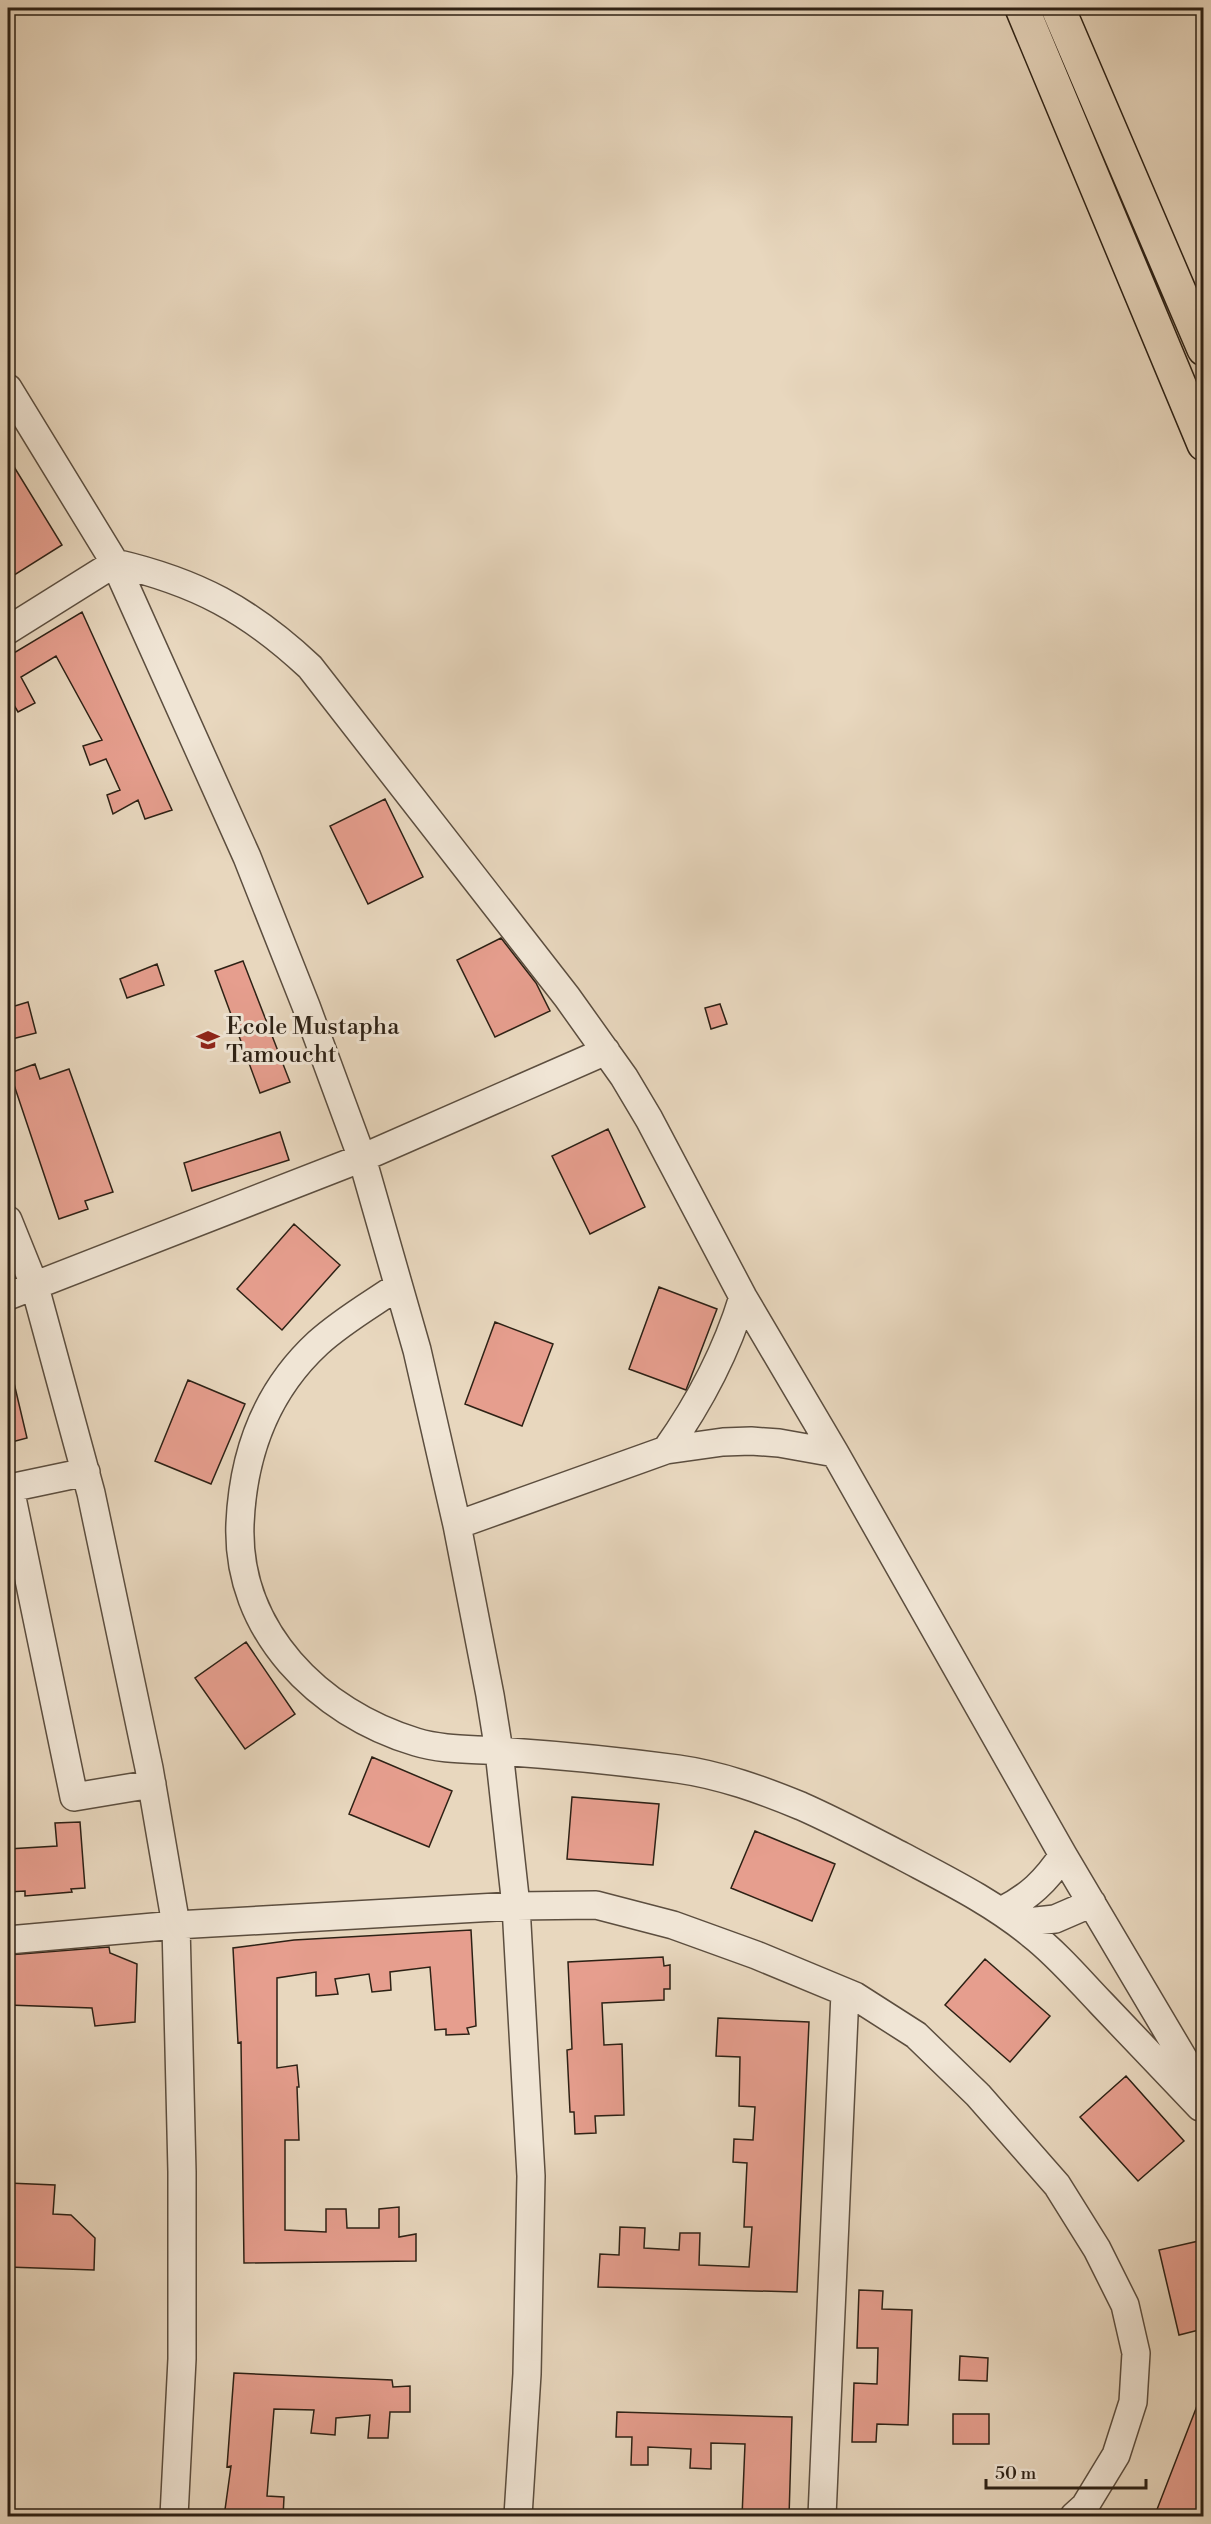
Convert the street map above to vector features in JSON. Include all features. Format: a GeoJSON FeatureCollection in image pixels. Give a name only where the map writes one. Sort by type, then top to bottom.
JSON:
{"type":"FeatureCollection","features":[{"type":"Feature","properties":{"kind":"highway"},"geometry":{"type":"LineString","coordinates":[[1022,8],[1203,444]]}},
{"type":"Feature","properties":{"kind":"highway"},"geometry":{"type":"LineString","coordinates":[[1058,8],[1203,349]]}},
{"type":"Feature","properties":{"kind":"street"},"geometry":{"type":"LineString","coordinates":[[8,388],[115,563],[247,857],[306,1006],[362,1158],[417,1350],[457,1525],[499,1751],[516,1906],[531,2176],[527,2374],[519,2517]]}},
{"type":"Feature","properties":{"kind":"street"},"geometry":{"type":"LineString","coordinates":[[8,630],[115,563],[152,571],[221,599],[261,625],[310,667],[567,997],[606,1051],[649,1119],[743,1297],[835,1453],[1063,1855],[1203,2093]]}},
{"type":"Feature","properties":{"kind":"street"},"geometry":{"type":"LineString","coordinates":[[8,1296],[362,1158],[606,1051]]}},
{"type":"Feature","properties":{"kind":"street"},"geometry":{"type":"LineString","coordinates":[[8,1220],[35,1287],[86,1472],[152,1784],[176,1925],[182,2172],[182,2358],[174,2517]]}},
{"type":"Feature","properties":{"kind":"street"},"geometry":{"type":"LineString","coordinates":[[398,1286],[319,1342],[288,1374],[264,1413],[249,1455],[241,1500],[240,1538],[247,1585],[264,1625],[289,1663],[323,1694],[365,1723],[417,1743],[446,1748],[682,1769],[745,1785],[804,1808],[862,1835],[949,1881],[1009,1917],[1053,1953],[1203,2111]]}},
{"type":"Feature","properties":{"kind":"street"},"geometry":{"type":"LineString","coordinates":[[666,1450],[712,1377],[743,1297]]}},
{"type":"Feature","properties":{"kind":"street"},"geometry":{"type":"LineString","coordinates":[[457,1525],[666,1450],[723,1442],[751,1441],[779,1443],[835,1453]]}},
{"type":"Feature","properties":{"kind":"street"},"geometry":{"type":"LineString","coordinates":[[86,1472],[10,1488],[74,1797],[152,1784]]}},
{"type":"Feature","properties":{"kind":"street"},"geometry":{"type":"LineString","coordinates":[[1009,1917],[1023,1900],[1039,1887],[1063,1855]]}},
{"type":"Feature","properties":{"kind":"street"},"geometry":{"type":"LineString","coordinates":[[1009,1917],[1055,1919],[1092,1903]]}},
{"type":"Feature","properties":{"kind":"street"},"geometry":{"type":"LineString","coordinates":[[8,1940],[176,1925],[516,1906],[596,1905],[673,1925],[756,1955],[845,1993],[916,2035],[978,2095],[1057,2185],[1097,2248],[1125,2305],[1136,2353],[1133,2402],[1116,2455],[1085,2506],[1074,2517]]}},
{"type":"Feature","properties":{"kind":"street"},"geometry":{"type":"LineString","coordinates":[[822,2517],[845,1993]]}},
{"type":"Feature","properties":{"kind":"building"},"geometry":{"type":"Polygon","coordinates":[[[8,457],[62,545],[8,579],[8,457]]]}},
{"type":"Feature","properties":{"kind":"building"},"geometry":{"type":"Polygon","coordinates":[[[82,612],[172,810],[145,819],[138,800],[113,814],[107,795],[120,790],[106,759],[90,765],[83,746],[102,740],[56,656],[21,677],[35,703],[18,712],[8,695],[8,654],[9,656],[82,612]]]}},
{"type":"Feature","properties":{"kind":"building"},"geometry":{"type":"Polygon","coordinates":[[[385,799],[423,877],[368,904],[330,826],[385,799]]]}},
{"type":"Feature","properties":{"kind":"building"},"geometry":{"type":"Polygon","coordinates":[[[501,938],[536,983],[550,1011],[495,1037],[457,960],[501,938]]]}},
{"type":"Feature","properties":{"kind":"building"},"geometry":{"type":"Polygon","coordinates":[[[243,961],[290,1082],[260,1093],[215,971],[243,961]]]}},
{"type":"Feature","properties":{"kind":"building"},"geometry":{"type":"Polygon","coordinates":[[[157,964],[164,985],[127,998],[120,979],[157,964]]]}},
{"type":"Feature","properties":{"kind":"building"},"geometry":{"type":"Polygon","coordinates":[[[28,1002],[36,1033],[8,1040],[8,1008],[28,1002]]]}},
{"type":"Feature","properties":{"kind":"building"},"geometry":{"type":"Polygon","coordinates":[[[720,1004],[727,1024],[711,1029],[705,1008],[720,1004]]]}},
{"type":"Feature","properties":{"kind":"building"},"geometry":{"type":"Polygon","coordinates":[[[35,1064],[40,1079],[69,1069],[113,1192],[85,1201],[88,1209],[59,1219],[10,1073],[35,1064]]]}},
{"type":"Feature","properties":{"kind":"building"},"geometry":{"type":"Polygon","coordinates":[[[608,1129],[645,1207],[590,1234],[552,1156],[608,1129]]]}},
{"type":"Feature","properties":{"kind":"building"},"geometry":{"type":"Polygon","coordinates":[[[280,1132],[289,1160],[192,1191],[184,1163],[280,1132]]]}},
{"type":"Feature","properties":{"kind":"building"},"geometry":{"type":"Polygon","coordinates":[[[294,1224],[340,1265],[282,1330],[237,1289],[294,1224]]]}},
{"type":"Feature","properties":{"kind":"building"},"geometry":{"type":"Polygon","coordinates":[[[659,1287],[717,1309],[686,1390],[629,1369],[659,1287]]]}},
{"type":"Feature","properties":{"kind":"building"},"geometry":{"type":"Polygon","coordinates":[[[495,1322],[553,1344],[522,1426],[465,1404],[495,1322]]]}},
{"type":"Feature","properties":{"kind":"building"},"geometry":{"type":"Polygon","coordinates":[[[188,1380],[245,1404],[211,1484],[155,1461],[188,1380]]]}},
{"type":"Feature","properties":{"kind":"building"},"geometry":{"type":"Polygon","coordinates":[[[14,1383],[27,1438],[8,1443],[8,1384],[14,1383]]]}},
{"type":"Feature","properties":{"kind":"building"},"geometry":{"type":"Polygon","coordinates":[[[246,1642],[295,1714],[245,1749],[195,1678],[246,1642]]]}},
{"type":"Feature","properties":{"kind":"building"},"geometry":{"type":"Polygon","coordinates":[[[372,1757],[452,1791],[429,1847],[349,1814],[372,1757]]]}},
{"type":"Feature","properties":{"kind":"building"},"geometry":{"type":"Polygon","coordinates":[[[572,1797],[659,1804],[653,1865],[567,1859],[572,1797]]]}},
{"type":"Feature","properties":{"kind":"building"},"geometry":{"type":"Polygon","coordinates":[[[80,1822],[85,1888],[71,1889],[72,1892],[25,1896],[25,1891],[8,1892],[8,1849],[57,1846],[55,1823],[80,1822]]]}},
{"type":"Feature","properties":{"kind":"building"},"geometry":{"type":"Polygon","coordinates":[[[755,1831],[835,1864],[812,1921],[731,1888],[755,1831]]]}},
{"type":"Feature","properties":{"kind":"building"},"geometry":{"type":"Polygon","coordinates":[[[471,1930],[476,2026],[467,2028],[469,2034],[446,2035],[446,2029],[435,2030],[430,1967],[390,1972],[391,1990],[372,1992],[369,1974],[335,1979],[338,1994],[316,1996],[316,1972],[277,1978],[277,2068],[297,2065],[299,2087],[297,2087],[299,2140],[285,2140],[285,2230],[326,2232],[326,2209],[346,2209],[347,2228],[379,2228],[379,2209],[399,2207],[399,2237],[416,2234],[416,2261],[244,2263],[241,2042],[238,2043],[233,1948],[294,1940],[471,1930]]]}},
{"type":"Feature","properties":{"kind":"building"},"geometry":{"type":"Polygon","coordinates":[[[109,1947],[110,1953],[137,1964],[135,2022],[95,2026],[92,2008],[8,2005],[8,1955],[109,1947]]]}},
{"type":"Feature","properties":{"kind":"building"},"geometry":{"type":"Polygon","coordinates":[[[663,1957],[664,1966],[670,1965],[670,1989],[664,1989],[664,2000],[602,2003],[604,2045],[622,2044],[624,2115],[595,2116],[596,2133],[575,2134],[574,2112],[570,2112],[567,2050],[572,2049],[568,1962],[663,1957]]]}},
{"type":"Feature","properties":{"kind":"building"},"geometry":{"type":"Polygon","coordinates":[[[985,1959],[1050,2016],[1010,2062],[945,2005],[985,1959]]]}},
{"type":"Feature","properties":{"kind":"building"},"geometry":{"type":"Polygon","coordinates":[[[718,2018],[809,2022],[797,2292],[598,2287],[600,2254],[619,2255],[620,2227],[645,2228],[644,2248],[679,2250],[680,2233],[700,2233],[699,2265],[749,2267],[752,2227],[744,2227],[747,2163],[733,2162],[734,2139],[753,2140],[755,2107],[739,2106],[740,2057],[716,2056],[718,2018]]]}},
{"type":"Feature","properties":{"kind":"building"},"geometry":{"type":"Polygon","coordinates":[[[1126,2076],[1184,2141],[1138,2181],[1080,2117],[1126,2076]]]}},
{"type":"Feature","properties":{"kind":"building"},"geometry":{"type":"Polygon","coordinates":[[[8,2183],[55,2185],[53,2214],[71,2215],[95,2238],[94,2270],[8,2267],[8,2183]]]}},
{"type":"Feature","properties":{"kind":"building"},"geometry":{"type":"Polygon","coordinates":[[[1203,2240],[1203,2329],[1179,2335],[1159,2250],[1203,2240]]]}},
{"type":"Feature","properties":{"kind":"building"},"geometry":{"type":"Polygon","coordinates":[[[859,2290],[883,2291],[882,2309],[912,2310],[908,2425],[877,2424],[876,2442],[852,2442],[854,2383],[877,2384],[878,2348],[857,2348],[859,2290]]]}},
{"type":"Feature","properties":{"kind":"building"},"geometry":{"type":"Polygon","coordinates":[[[960,2356],[988,2358],[987,2381],[959,2380],[960,2356]]]}},
{"type":"Feature","properties":{"kind":"building"},"geometry":{"type":"Polygon","coordinates":[[[234,2373],[392,2380],[393,2387],[410,2386],[410,2412],[390,2412],[388,2438],[368,2438],[370,2415],[336,2418],[335,2435],[311,2433],[314,2410],[274,2409],[267,2496],[284,2497],[283,2517],[224,2517],[231,2466],[227,2467],[234,2373]]]}},
{"type":"Feature","properties":{"kind":"building"},"geometry":{"type":"Polygon","coordinates":[[[1202,2393],[1203,2517],[1167,2517],[1156,2512],[1202,2393]]]}},
{"type":"Feature","properties":{"kind":"building"},"geometry":{"type":"Polygon","coordinates":[[[617,2412],[792,2417],[789,2517],[742,2517],[745,2444],[711,2443],[711,2469],[690,2468],[691,2449],[648,2447],[648,2465],[631,2465],[632,2437],[616,2437],[617,2412]]]}},
{"type":"Feature","properties":{"kind":"building"},"geometry":{"type":"Polygon","coordinates":[[[953,2414],[989,2414],[989,2444],[953,2444],[953,2414]]]}},
{"type":"Feature","properties":{"kind":"place","name":"Ecole Mustapha Tamoucht"},"geometry":{"type":"Point","coordinates":[208,1040]}}]}
